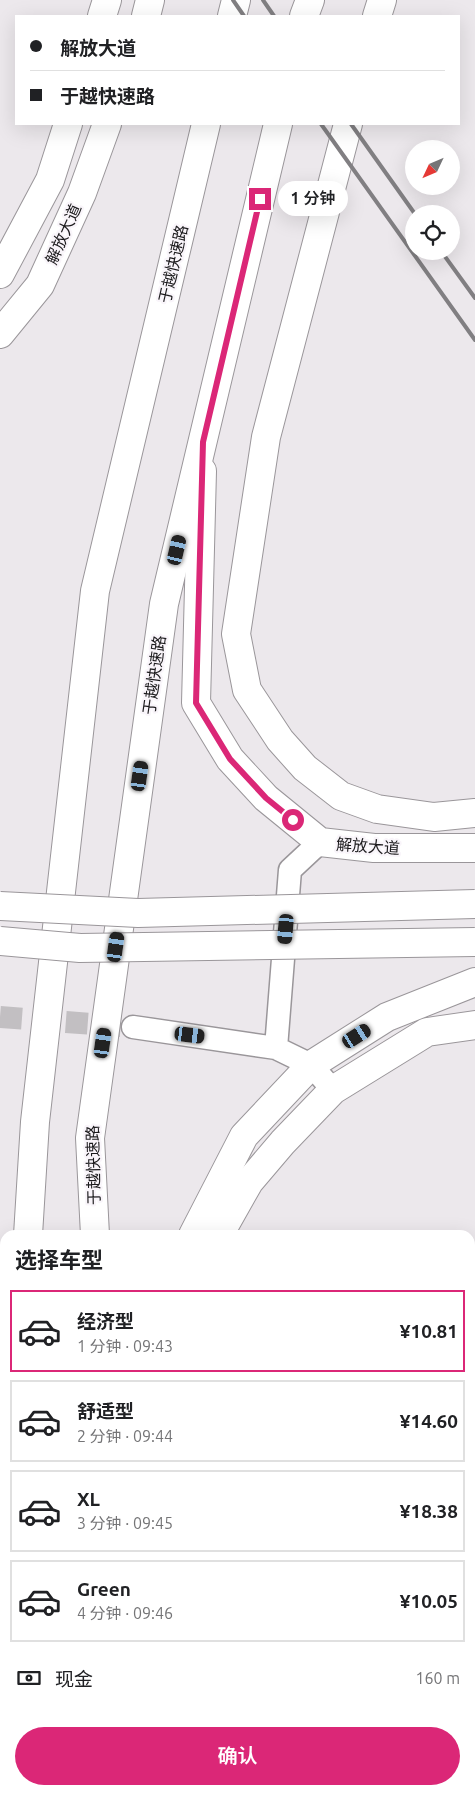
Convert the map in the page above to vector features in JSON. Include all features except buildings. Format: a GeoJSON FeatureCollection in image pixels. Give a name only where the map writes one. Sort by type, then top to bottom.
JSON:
{"type":"FeatureCollection","features":[{"type":"Feature","properties":{"kind":"main road"},"geometry":{"type":"LineString","coordinates":[[102,15],[107,0]]}},
{"type":"Feature","properties":{"kind":"main road"},"geometry":{"type":"LineString","coordinates":[[146,15],[150,0]]}},
{"type":"Feature","properties":{"kind":"main road"},"geometry":{"type":"LineString","coordinates":[[232,15],[236,0]]}},
{"type":"Feature","properties":{"kind":"main road"},"geometry":{"type":"LineString","coordinates":[[304,15],[310,0]]}},
{"type":"Feature","properties":{"kind":"main road"},"geometry":{"type":"LineString","coordinates":[[377,15],[382,0]]}},
{"type":"Feature","properties":{"kind":"main road"},"geometry":{"type":"LineString","coordinates":[[0,274],[50,180],[68,125]]}},
{"type":"Feature","properties":{"kind":"main road","name":"解放大道"},"geometry":{"type":"LineString","coordinates":[[0,334],[40,285],[82,192],[107,125]]}},
{"type":"Feature","properties":{"kind":"main road","name":"于越快速路"},"geometry":{"type":"LineString","coordinates":[[28,1230],[35,1122],[95,590],[206,125]]}},
{"type":"Feature","properties":{"kind":"main road","name":"于越快速路"},"geometry":{"type":"LineString","coordinates":[[95,1230],[90,1138],[164,604],[278,125]]}},
{"type":"Feature","properties":{"kind":"main road"},"geometry":{"type":"LineString","coordinates":[[348,125],[266,437],[236,634],[247,690],[280,740],[305,768],[341,796],[377,809],[434,817],[475,812]]}},
{"type":"Feature","properties":{"kind":"main road","name":"解放大道"},"geometry":{"type":"LineString","coordinates":[[203,442],[196,703],[230,759],[266,798],[320,842],[374,848],[475,848]]}},
{"type":"Feature","properties":{"kind":"main road"},"geometry":{"type":"LineString","coordinates":[[0,906],[138,913],[475,904]]}},
{"type":"Feature","properties":{"kind":"main road"},"geometry":{"type":"LineString","coordinates":[[0,941],[80,948],[475,942]]}},
{"type":"Feature","properties":{"kind":"main road"},"geometry":{"type":"LineString","coordinates":[[196,1230],[244,1136],[311,1065],[387,1017],[475,982]]}},
{"type":"Feature","properties":{"kind":"main road"},"geometry":{"type":"LineString","coordinates":[[221,1230],[249,1182],[283,1142],[333,1090],[427,1032],[475,1025]]}},
{"type":"Feature","properties":{"kind":"street"},"geometry":{"type":"LineString","coordinates":[[276,1048],[290,870],[320,842]]}},
{"type":"Feature","properties":{"kind":"street"},"geometry":{"type":"LineString","coordinates":[[133,1028],[276,1048],[311,1065],[333,1090]]}},
{"type":"Feature","properties":{"kind":"tunnel"},"geometry":{"type":"LineString","coordinates":[[0,1017],[133,1027]]}},
{"type":"Feature","properties":{"kind":"railway"},"geometry":{"type":"LineString","coordinates":[[233,0],[243,15]]}},
{"type":"Feature","properties":{"kind":"railway"},"geometry":{"type":"LineString","coordinates":[[263,0],[273,15]]}},
{"type":"Feature","properties":{"kind":"railway"},"geometry":{"type":"LineString","coordinates":[[322,125],[475,340]]}},
{"type":"Feature","properties":{"kind":"railway"},"geometry":{"type":"LineString","coordinates":[[352,125],[409,205]]}},
{"type":"Feature","properties":{"kind":"railway"},"geometry":{"type":"LineString","coordinates":[[448,260],[475,298]]}},
{"type":"Feature","properties":{"kind":"route"},"geometry":{"type":"LineString","coordinates":[[260,199],[203,442],[196,703],[230,759],[266,798],[293,820]]}}]}
